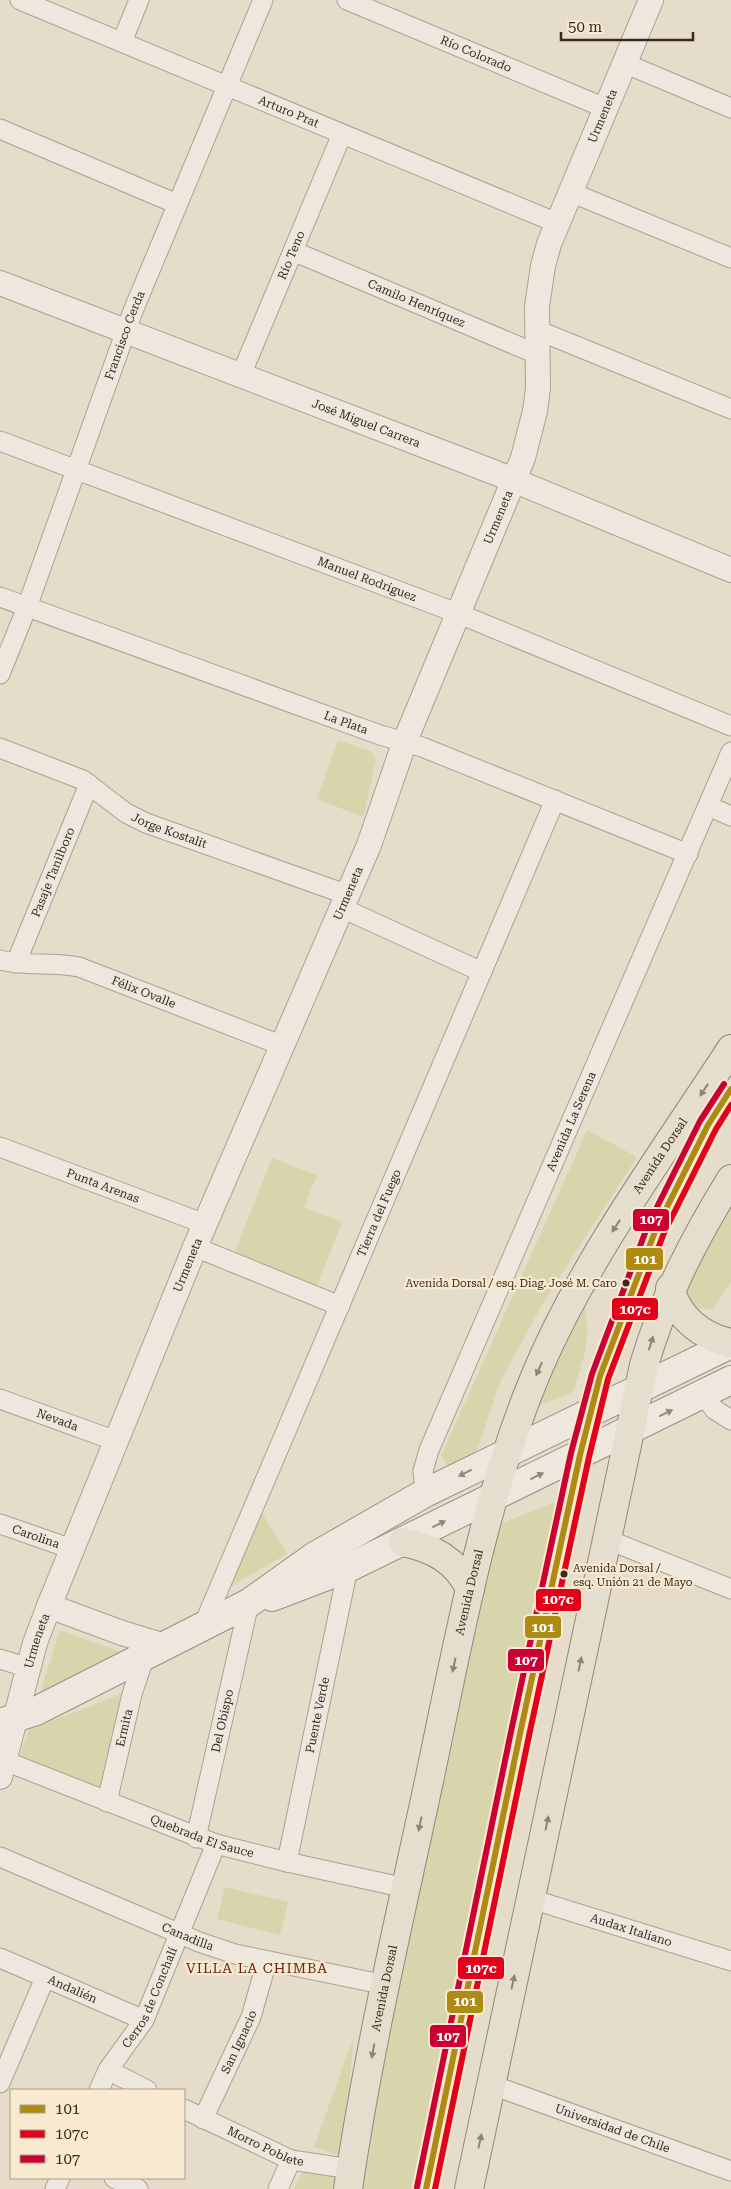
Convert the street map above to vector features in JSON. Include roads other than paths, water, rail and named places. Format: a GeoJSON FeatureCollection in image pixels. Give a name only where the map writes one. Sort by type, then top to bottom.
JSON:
{"type":"FeatureCollection","features":[{"type":"Feature","properties":{"kind":"main road","name":"Avenida Dorsal"},"geometry":{"type":"LineString","coordinates":[[350,2179],[386,1985],[470,1589],[493,1498],[508,1451],[537,1373],[575,1294],[597,1256],[731,1049]]}},
{"type":"Feature","properties":{"kind":"main road"},"geometry":{"type":"LineString","coordinates":[[470,2189],[638,1390],[651,1340],[670,1288],[692,1244],[731,1179]]}},
{"type":"Feature","properties":{"kind":"main road"},"geometry":{"type":"LineString","coordinates":[[670,1288],[678,1307],[696,1328],[710,1337],[731,1343]]}},
{"type":"Feature","properties":{"kind":"main road"},"geometry":{"type":"LineString","coordinates":[[8,1720],[58,1700],[249,1603],[332,1546],[424,1493],[731,1343]]}},
{"type":"Feature","properties":{"kind":"main road"},"geometry":{"type":"LineString","coordinates":[[249,1603],[302,1587],[348,1568],[731,1380]]}},
{"type":"Feature","properties":{"kind":"main road"},"geometry":{"type":"LineString","coordinates":[[403,1542],[441,1554],[458,1569],[470,1589]]}},
{"type":"Feature","properties":{"kind":"street","name":"Arturo Prat"},"geometry":{"type":"LineString","coordinates":[[20,0],[557,224]]}},
{"type":"Feature","properties":{"kind":"street"},"geometry":{"type":"LineString","coordinates":[[122,42],[139,0]]}},
{"type":"Feature","properties":{"kind":"street","name":"Francisco Cerda"},"geometry":{"type":"LineString","coordinates":[[0,674],[27,607],[126,331],[176,204],[264,0]]}},
{"type":"Feature","properties":{"kind":"street","name":"Río Colorado"},"geometry":{"type":"LineString","coordinates":[[348,0],[605,108]]}},
{"type":"Feature","properties":{"kind":"street","name":"Urmeneta"},"geometry":{"type":"LineString","coordinates":[[3,1769],[8,1720],[29,1668],[49,1606],[195,1247],[345,902],[375,829],[405,741],[523,458],[535,411],[539,355],[537,306],[543,266],[557,224],[651,0]]}},
{"type":"Feature","properties":{"kind":"street"},"geometry":{"type":"LineString","coordinates":[[624,63],[731,108]]}},
{"type":"Feature","properties":{"kind":"street"},"geometry":{"type":"LineString","coordinates":[[0,129],[176,204]]}},
{"type":"Feature","properties":{"kind":"street","name":"Río Teno"},"geometry":{"type":"LineString","coordinates":[[241,376],[342,134]]}},
{"type":"Feature","properties":{"kind":"street"},"geometry":{"type":"LineString","coordinates":[[570,192],[731,258]]}},
{"type":"Feature","properties":{"kind":"street","name":"Camilo Henríquez"},"geometry":{"type":"LineString","coordinates":[[293,251],[539,355]]}},
{"type":"Feature","properties":{"kind":"street","name":"José Miguel Carrera"},"geometry":{"type":"LineString","coordinates":[[0,283],[513,480],[731,570]]}},
{"type":"Feature","properties":{"kind":"street"},"geometry":{"type":"LineString","coordinates":[[538,330],[731,410]]}},
{"type":"Feature","properties":{"kind":"street","name":"Manuel Rodríguez"},"geometry":{"type":"LineString","coordinates":[[0,441],[77,468],[457,613],[731,726]]}},
{"type":"Feature","properties":{"kind":"street","name":"La Plata"},"geometry":{"type":"LineString","coordinates":[[0,597],[405,741],[688,854]]}},
{"type":"Feature","properties":{"kind":"street","name":"Jorge Kostalit"},"geometry":{"type":"LineString","coordinates":[[0,748],[89,784],[126,813],[141,821],[345,902],[482,972]]}},
{"type":"Feature","properties":{"kind":"street","name":"Avenida La Serena"},"geometry":{"type":"LineString","coordinates":[[424,1493],[423,1472],[429,1450],[731,752]]}},
{"type":"Feature","properties":{"kind":"street","name":"Pasaje Tanilboro"},"geometry":{"type":"LineString","coordinates":[[8,961],[89,784]]}},
{"type":"Feature","properties":{"kind":"street","name":"Tierra del Fuego"},"geometry":{"type":"LineString","coordinates":[[203,1626],[555,800]]}},
{"type":"Feature","properties":{"kind":"street"},"geometry":{"type":"LineString","coordinates":[[708,806],[731,816]]}},
{"type":"Feature","properties":{"kind":"street","name":"Félix Ovalle"},"geometry":{"type":"LineString","coordinates":[[8,961],[53,963],[78,967],[283,1046]]}},
{"type":"Feature","properties":{"kind":"street","name":"Punta Arenas"},"geometry":{"type":"LineString","coordinates":[[0,1147],[205,1224]]}},
{"type":"Feature","properties":{"kind":"street"},"geometry":{"type":"LineString","coordinates":[[195,1247],[340,1306]]}},
{"type":"Feature","properties":{"kind":"street"},"geometry":{"type":"LineString","coordinates":[[702,1394],[716,1410],[731,1420]]}},
{"type":"Feature","properties":{"kind":"street","name":"Nevada"},"geometry":{"type":"LineString","coordinates":[[0,1399],[116,1441]]}},
{"type":"Feature","properties":{"kind":"street","name":"Carolina"},"geometry":{"type":"LineString","coordinates":[[0,1524],[72,1549]]}},
{"type":"Feature","properties":{"kind":"street"},"geometry":{"type":"LineString","coordinates":[[606,1539],[731,1589]]}},
{"type":"Feature","properties":{"kind":"street","name":"Puente Verde"},"geometry":{"type":"LineString","coordinates":[[287,1862],[348,1568]]}},
{"type":"Feature","properties":{"kind":"street","name":"Del Obispo"},"geometry":{"type":"LineString","coordinates":[[196,1838],[249,1603]]}},
{"type":"Feature","properties":{"kind":"street"},"geometry":{"type":"LineString","coordinates":[[49,1606],[122,1633],[155,1650]]}},
{"type":"Feature","properties":{"kind":"street","name":"Ermita"},"geometry":{"type":"LineString","coordinates":[[107,1802],[132,1694],[155,1650]]}},
{"type":"Feature","properties":{"kind":"street"},"geometry":{"type":"LineString","coordinates":[[0,1659],[29,1668]]}},
{"type":"Feature","properties":{"kind":"street","name":"Quebrada El Sauce"},"geometry":{"type":"LineString","coordinates":[[3,1769],[107,1802],[196,1838],[216,1844],[287,1862],[406,1888]]}},
{"type":"Feature","properties":{"kind":"street","name":"Cerros de Conchalí"},"geometry":{"type":"LineString","coordinates":[[99,2089],[108,2070],[144,2020],[216,1844]]}},
{"type":"Feature","properties":{"kind":"street","name":"Canadilla"},"geometry":{"type":"LineString","coordinates":[[0,1857],[180,1933],[235,1954],[386,1985]]}},
{"type":"Feature","properties":{"kind":"street","name":"Audax Italiano"},"geometry":{"type":"LineString","coordinates":[[531,1898],[731,1961]]}},
{"type":"Feature","properties":{"kind":"street","name":"Andalién"},"geometry":{"type":"LineString","coordinates":[[0,1958],[144,2020]]}},
{"type":"Feature","properties":{"kind":"street","name":"San Ignacio"},"geometry":{"type":"LineString","coordinates":[[203,2119],[251,2017],[267,1961]]}},
{"type":"Feature","properties":{"kind":"street"},"geometry":{"type":"LineString","coordinates":[[0,2083],[45,1978]]}},
{"type":"Feature","properties":{"kind":"street"},"geometry":{"type":"LineString","coordinates":[[108,2070],[145,2089]]}},
{"type":"Feature","properties":{"kind":"street","name":"Universidad de Chile"},"geometry":{"type":"LineString","coordinates":[[492,2086],[731,2171]]}},
{"type":"Feature","properties":{"kind":"street","name":"Morro Poblete"},"geometry":{"type":"LineString","coordinates":[[185,2110],[291,2160],[350,2179]]}},
{"type":"Feature","properties":{"kind":"street"},"geometry":{"type":"LineString","coordinates":[[278,2189],[291,2160]]}},
{"type":"Feature","properties":{"kind":"street"},"geometry":{"type":"LineString","coordinates":[[116,2179],[138,2189]]}},
{"type":"Feature","properties":{"kind":"place","name":"Avenida Dorsal / esq. Diag. José M. Caro"},"geometry":{"type":"Point","coordinates":[626,1283]}},
{"type":"Feature","properties":{"kind":"place","name":"Avenida Dorsal / esq. Unión 21 de Mayo"},"geometry":{"type":"Point","coordinates":[564,1574]}},
{"type":"Feature","properties":{"kind":"district","name":"VILLA LA CHIMBA"},"geometry":{"type":"Point","coordinates":[257,1968]}}]}
